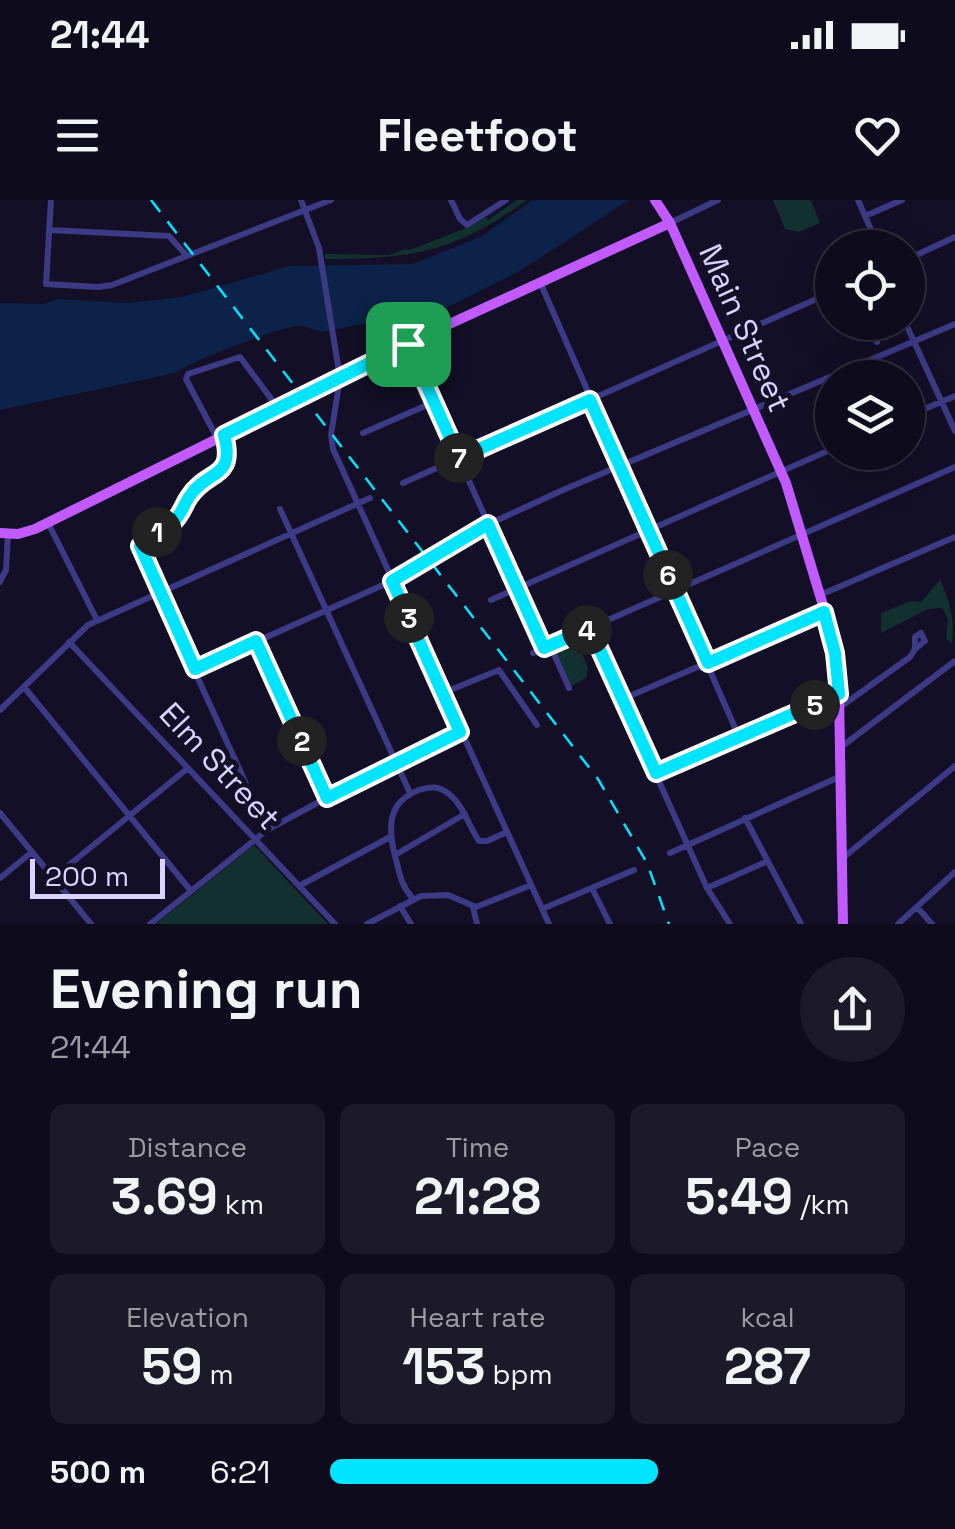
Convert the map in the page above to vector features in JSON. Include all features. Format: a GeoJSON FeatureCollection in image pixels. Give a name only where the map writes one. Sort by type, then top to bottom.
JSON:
{"type":"FeatureCollection","features":[{"type":"Feature","properties":{"kind":"main road","name":"Main Street"},"geometry":{"type":"LineString","coordinates":[[655,200],[670,223],[781,472],[820,595],[835,653],[840,708],[843,924]]}},
{"type":"Feature","properties":{"kind":"main road"},"geometry":{"type":"LineString","coordinates":[[4,533],[25,532],[48,522],[539,281],[670,223]]}},
{"type":"Feature","properties":{"kind":"street"},"geometry":{"type":"LineString","coordinates":[[51,200],[46,284],[105,287],[331,200]]}},
{"type":"Feature","properties":{"kind":"street"},"geometry":{"type":"LineString","coordinates":[[301,200],[320,253],[338,361],[340,378],[331,435],[334,453],[548,924]]}},
{"type":"Feature","properties":{"kind":"street"},"geometry":{"type":"LineString","coordinates":[[451,200],[465,225],[506,200]]}},
{"type":"Feature","properties":{"kind":"street"},"geometry":{"type":"LineString","coordinates":[[670,223],[718,200]]}},
{"type":"Feature","properties":{"kind":"street"},"geometry":{"type":"LineString","coordinates":[[858,200],[871,230]]}},
{"type":"Feature","properties":{"kind":"street"},"geometry":{"type":"LineString","coordinates":[[865,216],[902,200]]}},
{"type":"Feature","properties":{"kind":"street"},"geometry":{"type":"LineString","coordinates":[[50,230],[169,236],[186,256]]}},
{"type":"Feature","properties":{"kind":"street"},"geometry":{"type":"LineString","coordinates":[[925,251],[955,238]]}},
{"type":"Feature","properties":{"kind":"street"},"geometry":{"type":"LineString","coordinates":[[539,281],[738,738]]}},
{"type":"Feature","properties":{"kind":"street"},"geometry":{"type":"LineString","coordinates":[[403,483],[815,300]]}},
{"type":"Feature","properties":{"kind":"street"},"geometry":{"type":"LineString","coordinates":[[195,669],[392,581],[488,524],[955,324]]}},
{"type":"Feature","properties":{"kind":"street"},"geometry":{"type":"LineString","coordinates":[[913,342],[955,431]]}},
{"type":"Feature","properties":{"kind":"street"},"geometry":{"type":"LineString","coordinates":[[408,344],[488,524],[569,688]]}},
{"type":"Feature","properties":{"kind":"street"},"geometry":{"type":"LineString","coordinates":[[268,830],[140,546],[176,520],[195,489],[224,467],[228,458],[220,436],[186,379],[188,374],[240,357],[278,408]]}},
{"type":"Feature","properties":{"kind":"street"},"geometry":{"type":"LineString","coordinates":[[338,361],[361,367]]}},
{"type":"Feature","properties":{"kind":"street"},"geometry":{"type":"LineString","coordinates":[[925,409],[955,396]]}},
{"type":"Feature","properties":{"kind":"street"},"geometry":{"type":"LineString","coordinates":[[362,434],[434,402]]}},
{"type":"Feature","properties":{"kind":"street"},"geometry":{"type":"LineString","coordinates":[[491,600],[815,457]]}},
{"type":"Feature","properties":{"kind":"street"},"geometry":{"type":"LineString","coordinates":[[534,653],[955,467]]}},
{"type":"Feature","properties":{"kind":"street"},"geometry":{"type":"LineString","coordinates":[[0,710],[69,642],[98,620],[370,498]]}},
{"type":"Feature","properties":{"kind":"street"},"geometry":{"type":"LineString","coordinates":[[280,508],[410,794]]}},
{"type":"Feature","properties":{"kind":"street"},"geometry":{"type":"LineString","coordinates":[[48,522],[98,620]]}},
{"type":"Feature","properties":{"kind":"street"},"geometry":{"type":"LineString","coordinates":[[0,582],[6,570],[4,533]]}},
{"type":"Feature","properties":{"kind":"street"},"geometry":{"type":"LineString","coordinates":[[820,595],[955,537]]}},
{"type":"Feature","properties":{"kind":"street"},"geometry":{"type":"LineString","coordinates":[[623,699],[824,612]]}},
{"type":"Feature","properties":{"kind":"street"},"geometry":{"type":"LineString","coordinates":[[590,628],[707,888],[730,924]]}},
{"type":"Feature","properties":{"kind":"street"},"geometry":{"type":"LineString","coordinates":[[256,641],[327,798]]}},
{"type":"Feature","properties":{"kind":"street","name":"Elm Street"},"geometry":{"type":"LineString","coordinates":[[69,642],[335,924]]}},
{"type":"Feature","properties":{"kind":"street"},"geometry":{"type":"LineString","coordinates":[[840,708],[910,657],[915,649]]}},
{"type":"Feature","properties":{"kind":"street"},"geometry":{"type":"LineString","coordinates":[[840,748],[955,660]]}},
{"type":"Feature","properties":{"kind":"street"},"geometry":{"type":"LineString","coordinates":[[443,693],[499,670],[537,725]]}},
{"type":"Feature","properties":{"kind":"street"},"geometry":{"type":"LineString","coordinates":[[24,687],[190,891]]}},
{"type":"Feature","properties":{"kind":"street"},"geometry":{"type":"LineString","coordinates":[[656,773],[839,694]]}},
{"type":"Feature","properties":{"kind":"street"},"geometry":{"type":"LineString","coordinates":[[150,924],[255,838],[460,732]]}},
{"type":"Feature","properties":{"kind":"street"},"geometry":{"type":"LineString","coordinates":[[841,859],[955,766]]}},
{"type":"Feature","properties":{"kind":"street"},"geometry":{"type":"LineString","coordinates":[[53,878],[188,768]]}},
{"type":"Feature","properties":{"kind":"street"},"geometry":{"type":"LineString","coordinates":[[670,853],[840,777]]}},
{"type":"Feature","properties":{"kind":"street"},"geometry":{"type":"LineString","coordinates":[[413,899],[398,879],[390,837],[394,810],[410,794],[436,787],[454,798],[479,840],[487,841],[507,832]]}},
{"type":"Feature","properties":{"kind":"street"},"geometry":{"type":"LineString","coordinates":[[0,813],[89,921],[79,924]]}},
{"type":"Feature","properties":{"kind":"street"},"geometry":{"type":"LineString","coordinates":[[395,856],[465,814]]}},
{"type":"Feature","properties":{"kind":"street"},"geometry":{"type":"LineString","coordinates":[[744,818],[801,924]]}},
{"type":"Feature","properties":{"kind":"street"},"geometry":{"type":"LineString","coordinates":[[299,886],[390,837]]}},
{"type":"Feature","properties":{"kind":"street"},"geometry":{"type":"LineString","coordinates":[[0,878],[32,852]]}},
{"type":"Feature","properties":{"kind":"street"},"geometry":{"type":"LineString","coordinates":[[707,888],[768,862]]}},
{"type":"Feature","properties":{"kind":"street"},"geometry":{"type":"LineString","coordinates":[[542,909],[634,870]]}},
{"type":"Feature","properties":{"kind":"street"},"geometry":{"type":"LineString","coordinates":[[898,924],[955,872]]}},
{"type":"Feature","properties":{"kind":"street"},"geometry":{"type":"LineString","coordinates":[[367,924],[413,899],[438,894],[473,907],[531,884]]}},
{"type":"Feature","properties":{"kind":"street"},"geometry":{"type":"LineString","coordinates":[[592,888],[610,924]]}},
{"type":"Feature","properties":{"kind":"street"},"geometry":{"type":"LineString","coordinates":[[400,906],[412,924]]}},
{"type":"Feature","properties":{"kind":"street"},"geometry":{"type":"LineString","coordinates":[[473,907],[477,924]]}},
{"type":"Feature","properties":{"kind":"street"},"geometry":{"type":"LineString","coordinates":[[917,907],[932,924]]}},
{"type":"Feature","properties":{"kind":"green space"},"geometry":{"type":"Polygon","coordinates":[[[517,200],[527,200],[477,231],[432,249],[383,257],[325,259],[325,254],[389,255],[410,250],[486,217],[488,220],[517,200]]]}},
{"type":"Feature","properties":{"kind":"green space"},"geometry":{"type":"Polygon","coordinates":[[[773,200],[811,200],[820,223],[799,232],[785,229],[773,200]]]}},
{"type":"Feature","properties":{"kind":"green space"},"geometry":{"type":"Polygon","coordinates":[[[940,580],[951,611],[952,643],[946,639],[948,619],[942,608],[928,609],[881,633],[881,613],[911,601],[921,602],[940,580]]]}},
{"type":"Feature","properties":{"kind":"green space"},"geometry":{"type":"Polygon","coordinates":[[[577,640],[588,668],[586,678],[571,686],[555,649],[577,640]]]}},
{"type":"Feature","properties":{"kind":"green space"},"geometry":{"type":"Polygon","coordinates":[[[254,845],[328,924],[156,924],[254,845]]]}},
{"type":"Feature","properties":{"kind":"water"},"geometry":{"type":"Polygon","coordinates":[[[533,200],[629,200],[520,271],[448,307],[321,332],[290,327],[236,345],[175,373],[0,410],[0,303],[44,304],[58,299],[127,303],[183,297],[289,266],[413,264],[482,236],[533,200]]]}},
{"type":"Feature","properties":{"kind":"railway"},"geometry":{"type":"LineString","coordinates":[[151,200],[598,779],[647,863],[669,924]]}},
{"type":"Feature","properties":{"kind":"route"},"geometry":{"type":"LineString","coordinates":[[408,344],[459,458],[590,400],[708,663],[824,612],[835,653],[839,694],[656,773],[590,628],[544,648],[488,524],[392,581],[460,732],[327,798],[256,641],[195,669],[140,546],[176,520],[195,489],[227,464],[224,435],[408,344]]}}]}
